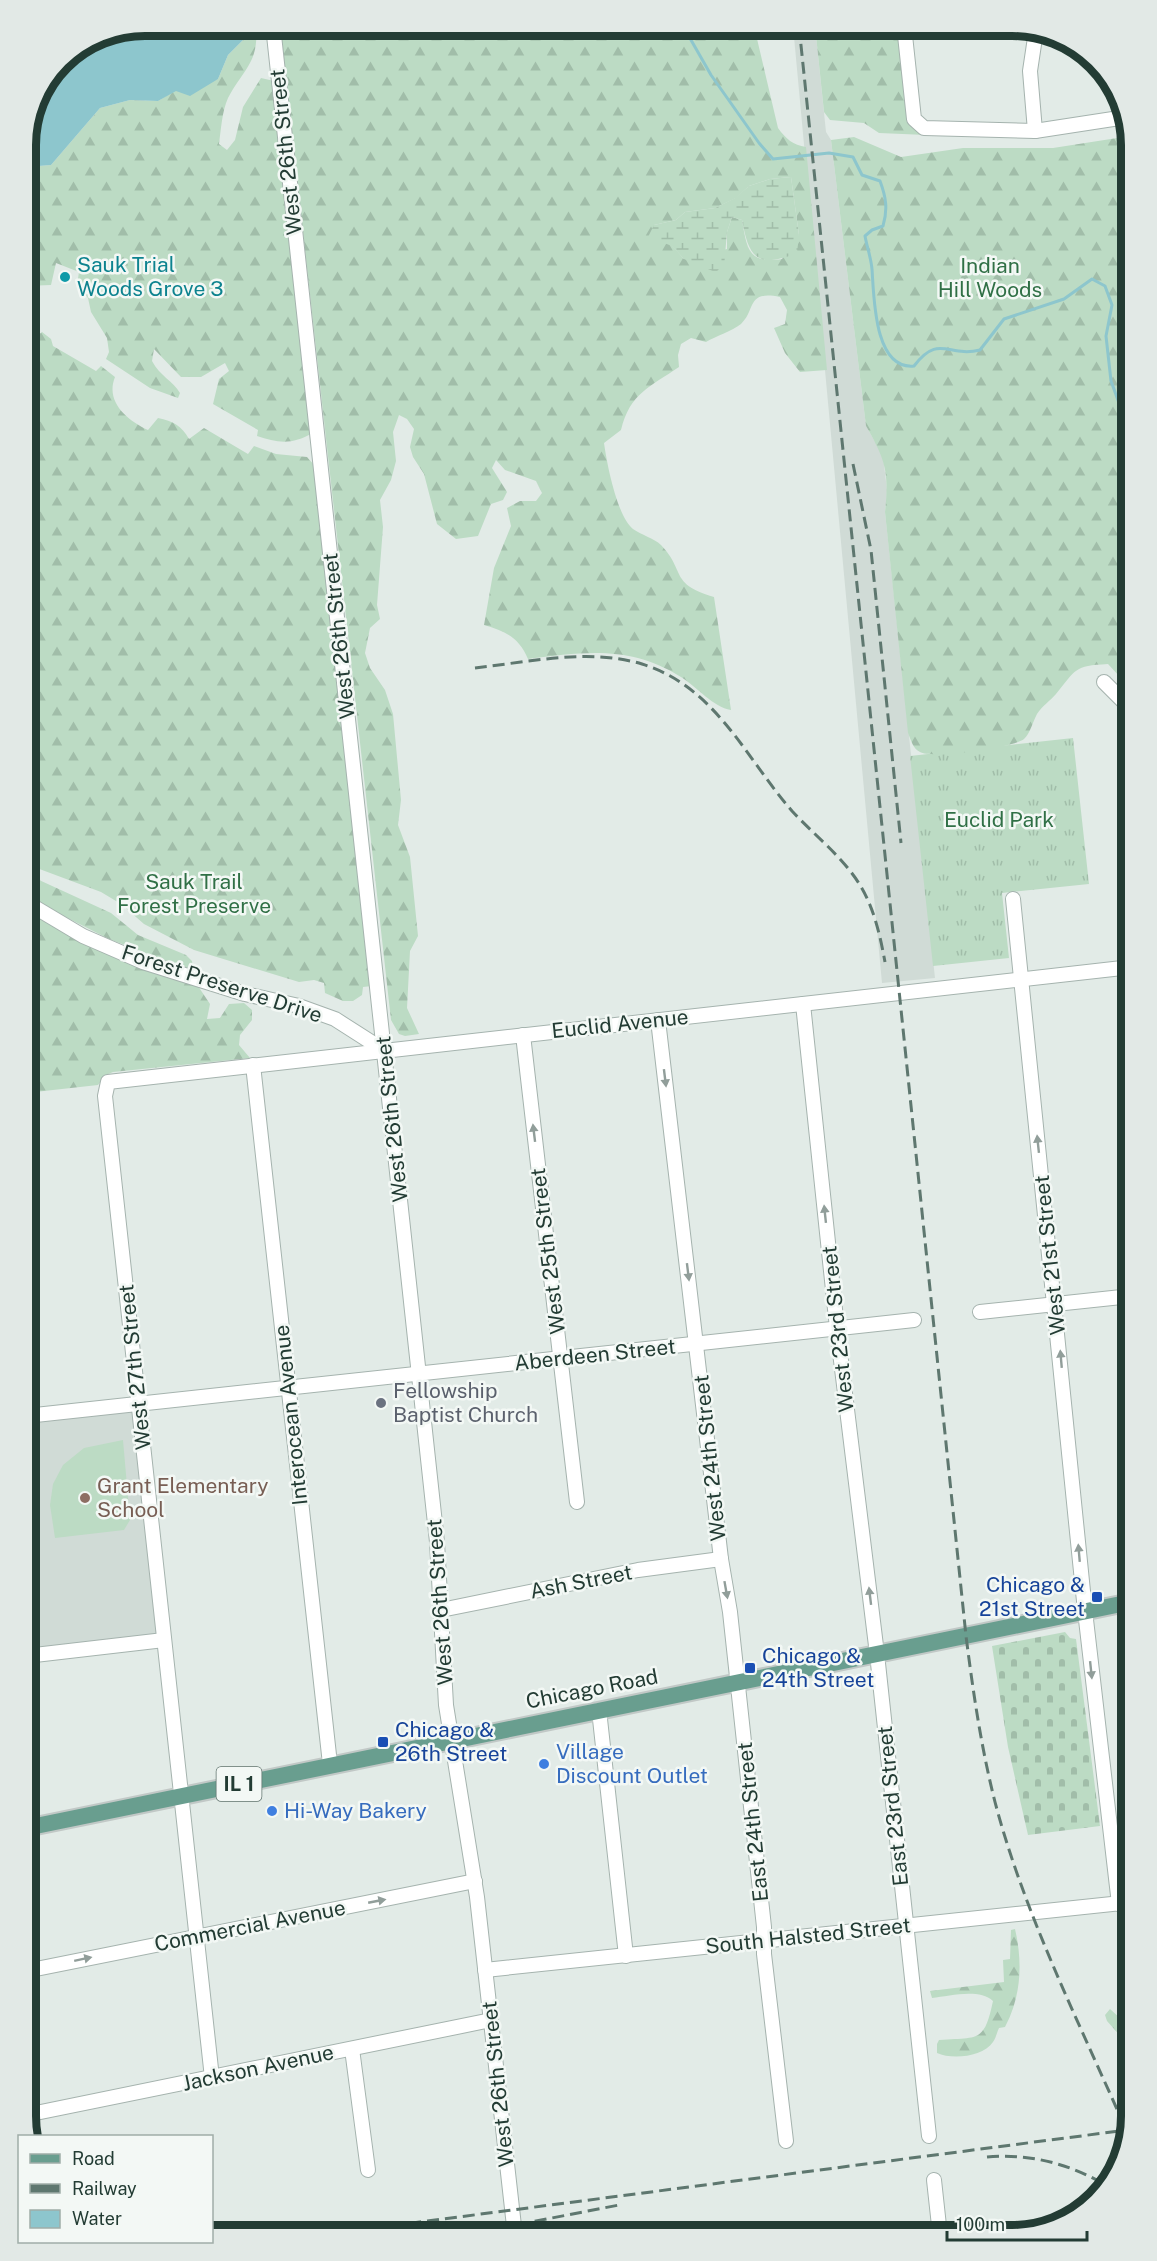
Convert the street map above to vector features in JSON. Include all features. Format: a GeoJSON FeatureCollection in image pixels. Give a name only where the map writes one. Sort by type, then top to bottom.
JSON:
{"type":"FeatureCollection","features":[{"type":"Feature","properties":{"kind":"main road","name":"Chicago Road"},"geometry":{"type":"LineString","coordinates":[[36,1826],[1121,1604]]}},
{"type":"Feature","properties":{"kind":"street","name":"West 26th Street"},"geometry":{"type":"LineString","coordinates":[[274,36],[439,1563],[443,1673],[475,1881],[514,2225]]}},
{"type":"Feature","properties":{"kind":"street"},"geometry":{"type":"LineString","coordinates":[[905,36],[914,119],[918,126],[1035,131],[1118,118]]}},
{"type":"Feature","properties":{"kind":"street"},"geometry":{"type":"LineString","coordinates":[[1035,38],[1030,71],[1035,131]]}},
{"type":"Feature","properties":{"kind":"street"},"geometry":{"type":"LineString","coordinates":[[1104,682],[1121,699]]}},
{"type":"Feature","properties":{"kind":"street","name":"West 21st Street"},"geometry":{"type":"LineString","coordinates":[[1013,899],[1085,1611],[1121,1874]]}},
{"type":"Feature","properties":{"kind":"street","name":"Forest Preserve Drive"},"geometry":{"type":"LineString","coordinates":[[36,909],[83,936],[143,962],[245,993],[299,1006],[335,1019],[385,1051]]}},
{"type":"Feature","properties":{"kind":"street","name":"Euclid Avenue"},"geometry":{"type":"LineString","coordinates":[[108,1082],[1121,968]]}},
{"type":"Feature","properties":{"kind":"street","name":"West 23rd Street"},"geometry":{"type":"LineString","coordinates":[[804,1004],[837,1328],[877,1654]]}},
{"type":"Feature","properties":{"kind":"street","name":"West 24th Street"},"geometry":{"type":"LineString","coordinates":[[658,1020],[721,1559],[738,1682]]}},
{"type":"Feature","properties":{"kind":"street","name":"West 25th Street"},"geometry":{"type":"LineString","coordinates":[[523,1035],[577,1502]]}},
{"type":"Feature","properties":{"kind":"street","name":"Interocean Avenue"},"geometry":{"type":"LineString","coordinates":[[253,1065],[330,1764]]}},
{"type":"Feature","properties":{"kind":"street","name":"West 27th Street"},"geometry":{"type":"LineString","coordinates":[[108,1082],[105,1096],[212,2078]]}},
{"type":"Feature","properties":{"kind":"street"},"geometry":{"type":"LineString","coordinates":[[980,1312],[1121,1297]]}},
{"type":"Feature","properties":{"kind":"street","name":"Aberdeen Street"},"geometry":{"type":"LineString","coordinates":[[36,1415],[914,1320]]}},
{"type":"Feature","properties":{"kind":"street","name":"Ash Street"},"geometry":{"type":"LineString","coordinates":[[441,1610],[638,1570],[721,1559]]}},
{"type":"Feature","properties":{"kind":"street"},"geometry":{"type":"LineString","coordinates":[[36,1655],[164,1640]]}},
{"type":"Feature","properties":{"kind":"street","name":"East 23rd Street"},"geometry":{"type":"LineString","coordinates":[[877,1654],[904,1926],[929,2136]]}},
{"type":"Feature","properties":{"kind":"street","name":"East 24th Street"},"geometry":{"type":"LineString","coordinates":[[738,1682],[786,2141]]}},
{"type":"Feature","properties":{"kind":"street"},"geometry":{"type":"LineString","coordinates":[[599,1710],[626,1956]]}},
{"type":"Feature","properties":{"kind":"street","name":"Commercial Avenue"},"geometry":{"type":"LineString","coordinates":[[36,1969],[475,1881]]}},
{"type":"Feature","properties":{"kind":"street","name":"South Halsted Street"},"geometry":{"type":"LineString","coordinates":[[485,1970],[1121,1903]]}},
{"type":"Feature","properties":{"kind":"street","name":"Jackson Avenue"},"geometry":{"type":"LineString","coordinates":[[36,2113],[491,2020]]}},
{"type":"Feature","properties":{"kind":"street"},"geometry":{"type":"LineString","coordinates":[[352,2049],[368,2170]]}},
{"type":"Feature","properties":{"kind":"street"},"geometry":{"type":"LineString","coordinates":[[934,2180],[939,2225]]}},
{"type":"Feature","properties":{"kind":"shaded area"},"geometry":{"type":"Polygon","coordinates":[[[794,36],[816,36],[826,132],[831,140],[866,426],[883,456],[887,490],[885,512],[935,978],[882,983],[794,36]]]}},
{"type":"Feature","properties":{"kind":"shaded area","name":"Grant Elementary School"},"geometry":{"type":"Polygon","coordinates":[[[135,1409],[159,1636],[36,1650],[36,1420],[135,1409]]]}},
{"type":"Feature","properties":{"kind":"green space"},"geometry":{"type":"Polygon","coordinates":[[[245,36],[256,36],[255,49],[249,65],[226,103],[219,144],[227,150],[235,140],[243,107],[261,78],[274,81],[312,433],[292,441],[271,440],[257,436],[258,430],[213,404],[219,379],[229,371],[225,363],[201,377],[181,377],[154,349],[152,361],[180,393],[178,398],[150,388],[106,359],[109,352],[107,338],[91,312],[88,298],[77,285],[79,272],[56,263],[51,285],[36,286],[36,166],[51,165],[100,108],[130,100],[158,101],[176,90],[218,79],[228,55],[245,36]]]}},
{"type":"Feature","properties":{"kind":"green space"},"geometry":{"type":"Polygon","coordinates":[[[281,36],[756,36],[778,128],[790,141],[806,147],[827,370],[800,372],[785,353],[774,328],[785,324],[787,310],[780,297],[762,296],[753,303],[746,319],[737,327],[706,342],[691,338],[681,344],[678,355],[679,367],[642,392],[630,407],[621,430],[604,443],[614,489],[627,522],[633,529],[661,545],[674,562],[684,582],[714,597],[731,710],[711,701],[681,677],[644,660],[607,653],[569,654],[528,659],[516,640],[484,625],[494,568],[511,526],[507,508],[520,501],[536,501],[542,493],[536,481],[505,470],[496,460],[492,468],[507,492],[503,500],[491,504],[478,536],[456,539],[437,524],[424,474],[413,457],[410,447],[414,429],[407,419],[399,415],[393,432],[396,461],[391,480],[380,500],[383,527],[377,605],[380,619],[370,628],[365,653],[370,668],[385,690],[393,714],[401,800],[398,825],[410,857],[418,936],[410,951],[407,1008],[419,1034],[405,1036],[399,1034],[391,1020],[281,36]],[[791,177],[770,179],[749,186],[736,198],[715,208],[685,212],[676,220],[654,225],[684,259],[727,249],[727,232],[732,217],[742,220],[748,246],[756,257],[771,260],[782,259],[799,235],[791,177]]]}},
{"type":"Feature","properties":{"kind":"green space"},"geometry":{"type":"Polygon","coordinates":[[[816,36],[899,36],[909,124],[926,135],[879,133],[864,123],[830,120],[824,112],[816,36]]]}},
{"type":"Feature","properties":{"kind":"green space","name":"Indian Hill Woods"},"geometry":{"type":"Polygon","coordinates":[[[854,137],[901,157],[963,148],[1053,148],[1121,137],[1121,678],[1108,664],[1082,668],[1072,674],[1039,711],[1024,739],[1005,746],[972,752],[927,754],[914,747],[908,733],[885,512],[886,476],[882,458],[866,426],[831,140],[854,137]]]}},
{"type":"Feature","properties":{"kind":"green space"},"geometry":{"type":"Polygon","coordinates":[[[791,177],[799,235],[797,253],[773,260],[757,257],[748,243],[742,220],[732,217],[727,232],[724,267],[715,272],[684,259],[672,246],[648,237],[654,225],[676,220],[685,212],[715,208],[735,198],[749,186],[770,179],[791,177]]]}},
{"type":"Feature","properties":{"kind":"green space","name":"Sauk Trail Forest Preserve"},"geometry":{"type":"Polygon","coordinates":[[[42,332],[51,339],[53,346],[96,371],[101,366],[115,377],[113,394],[120,409],[133,421],[148,430],[158,418],[176,425],[189,439],[204,428],[248,454],[254,446],[276,454],[307,457],[315,466],[372,986],[363,987],[362,995],[353,1001],[343,1001],[325,993],[324,983],[314,980],[299,982],[194,950],[144,924],[121,904],[101,892],[36,868],[36,337],[42,332]]]}},
{"type":"Feature","properties":{"kind":"green space","name":"Euclid Park"},"geometry":{"type":"Polygon","coordinates":[[[1073,738],[1089,884],[1002,893],[1009,958],[933,966],[910,756],[1073,738]]]}},
{"type":"Feature","properties":{"kind":"green space"},"geometry":{"type":"Polygon","coordinates":[[[36,879],[111,913],[138,935],[186,955],[192,961],[193,971],[109,939],[36,902],[36,879]]]}},
{"type":"Feature","properties":{"kind":"green space"},"geometry":{"type":"Polygon","coordinates":[[[36,913],[198,986],[210,1004],[207,1019],[220,1018],[229,1004],[244,1003],[252,1010],[252,1020],[240,1035],[239,1045],[250,1058],[113,1072],[106,1075],[98,1085],[36,1092],[36,913]]]}},
{"type":"Feature","properties":{"kind":"green space"},"geometry":{"type":"Polygon","coordinates":[[[123,1440],[130,1520],[124,1530],[55,1538],[50,1505],[53,1484],[63,1465],[84,1448],[123,1440]]]}},
{"type":"Feature","properties":{"kind":"green space"},"geometry":{"type":"Polygon","coordinates":[[[1065,1632],[1070,1638],[1076,1639],[1100,1826],[1028,1835],[1008,1747],[992,1646],[1065,1632]]]}},
{"type":"Feature","properties":{"kind":"green space"},"geometry":{"type":"Polygon","coordinates":[[[1015,1929],[1019,1954],[1019,1980],[1014,2004],[1005,2027],[999,2028],[988,2047],[975,2054],[959,2057],[937,2053],[939,2040],[963,2039],[978,2035],[983,2031],[993,2001],[987,1997],[972,1994],[932,1998],[930,1991],[1004,1982],[1003,1960],[1010,1959],[1011,1930],[1015,1929]]]}},
{"type":"Feature","properties":{"kind":"green space"},"geometry":{"type":"Polygon","coordinates":[[[1110,2009],[1121,2019],[1121,2037],[1107,2021],[1105,2015],[1110,2009]]]}},
{"type":"Feature","properties":{"kind":"water"},"geometry":{"type":"Polygon","coordinates":[[[137,36],[245,36],[228,55],[218,79],[190,96],[176,91],[158,101],[130,100],[100,108],[51,165],[36,166],[36,137],[40,116],[44,103],[58,78],[84,54],[103,44],[137,36]]]}},
{"type":"Feature","properties":{"kind":"waterway"},"geometry":{"type":"LineString","coordinates":[[689,36],[711,75],[773,159],[829,153],[853,157],[862,175],[880,181],[886,203],[883,226],[872,230],[865,236],[879,330],[891,356],[901,364],[914,366],[923,356],[937,349],[969,352],[980,350],[1004,319],[1064,299],[1092,279],[1105,286],[1112,305],[1106,336],[1111,381],[1121,408]]}},
{"type":"Feature","properties":{"kind":"waterway"},"geometry":{"type":"LineString","coordinates":[[1121,437],[1121,454]]}},
{"type":"Feature","properties":{"kind":"railway"},"geometry":{"type":"LineString","coordinates":[[800,36],[966,1636],[975,1698],[986,1761],[1007,1844],[1055,1969],[1121,2118]]}},
{"type":"Feature","properties":{"kind":"railway"},"geometry":{"type":"LineString","coordinates":[[853,464],[871,550],[901,843]]}},
{"type":"Feature","properties":{"kind":"railway"},"geometry":{"type":"LineString","coordinates":[[475,668],[559,658],[622,659],[642,664],[668,675],[690,689],[710,706],[727,726],[792,811],[853,874],[873,912],[885,962]]}},
{"type":"Feature","properties":{"kind":"railway"},"geometry":{"type":"LineString","coordinates":[[397,2225],[1120,2131]]}},
{"type":"Feature","properties":{"kind":"railway"},"geometry":{"type":"LineString","coordinates":[[987,2157],[1018,2157],[1049,2162],[1099,2182]]}},
{"type":"Feature","properties":{"kind":"railway"},"geometry":{"type":"LineString","coordinates":[[516,2225],[619,2205]]}},
{"type":"Feature","properties":{"kind":"place","name":"Sauk Trial Woods Grove 3"},"geometry":{"type":"Point","coordinates":[65,277]}},
{"type":"Feature","properties":{"kind":"place","name":"Fellowship Baptist Church"},"geometry":{"type":"Point","coordinates":[381,1403]}},
{"type":"Feature","properties":{"kind":"place","name":"Grant Elementary School"},"geometry":{"type":"Point","coordinates":[85,1498]}},
{"type":"Feature","properties":{"kind":"place","name":"Chicago & 21st Street"},"geometry":{"type":"Point","coordinates":[1097,1597]}},
{"type":"Feature","properties":{"kind":"place","name":"Chicago & 24th Street"},"geometry":{"type":"Point","coordinates":[750,1668]}},
{"type":"Feature","properties":{"kind":"place","name":"Chicago & 26th Street"},"geometry":{"type":"Point","coordinates":[383,1742]}},
{"type":"Feature","properties":{"kind":"place","name":"Village Discount Outlet"},"geometry":{"type":"Point","coordinates":[544,1764]}},
{"type":"Feature","properties":{"kind":"place","name":"Hi-Way Bakery"},"geometry":{"type":"Point","coordinates":[272,1811]}}]}
